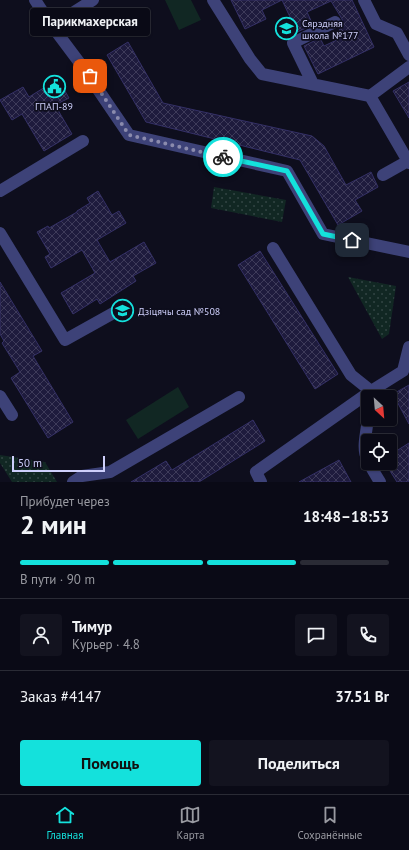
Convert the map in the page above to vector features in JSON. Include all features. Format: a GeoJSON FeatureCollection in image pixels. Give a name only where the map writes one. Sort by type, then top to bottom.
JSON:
{"type":"FeatureCollection","features":[{"type":"Feature","properties":{"kind":"lane"},"geometry":{"type":"LineString","coordinates":[[35,0],[129,135],[287,171],[323,234],[409,252]]}},
{"type":"Feature","properties":{"kind":"lane"},"geometry":{"type":"LineString","coordinates":[[52,26],[93,0]]}},
{"type":"Feature","properties":{"kind":"lane"},"geometry":{"type":"LineString","coordinates":[[213,0],[250,59],[262,74],[370,96],[408,162],[383,175]]}},
{"type":"Feature","properties":{"kind":"lane"},"geometry":{"type":"LineString","coordinates":[[364,0],[376,24],[397,33],[409,55]]}},
{"type":"Feature","properties":{"kind":"lane"},"geometry":{"type":"LineString","coordinates":[[313,84],[293,43],[335,22]]}},
{"type":"Feature","properties":{"kind":"lane"},"geometry":{"type":"LineString","coordinates":[[370,96],[409,67]]}},
{"type":"Feature","properties":{"kind":"lane"},"geometry":{"type":"LineString","coordinates":[[0,190],[83,141]]}},
{"type":"Feature","properties":{"kind":"lane"},"geometry":{"type":"LineString","coordinates":[[0,233],[65,340],[126,306]]}},
{"type":"Feature","properties":{"kind":"lane"},"geometry":{"type":"LineString","coordinates":[[273,248],[351,375],[367,390]]}},
{"type":"Feature","properties":{"kind":"lane"},"geometry":{"type":"LineString","coordinates":[[377,390],[403,371],[409,347]]}},
{"type":"Feature","properties":{"kind":"lane"},"geometry":{"type":"LineString","coordinates":[[0,396],[12,415]]}},
{"type":"Feature","properties":{"kind":"lane"},"geometry":{"type":"LineString","coordinates":[[73,482],[82,476],[110,472],[239,398]]}},
{"type":"Feature","properties":{"kind":"lane"},"geometry":{"type":"LineString","coordinates":[[261,482],[256,472],[361,401]]}},
{"type":"Feature","properties":{"kind":"lane"},"geometry":{"type":"LineString","coordinates":[[367,426],[365,458],[380,482]]}},
{"type":"Feature","properties":{"kind":"green space"},"geometry":{"type":"Polygon","coordinates":[[[165,0],[191,0],[201,20],[179,30],[165,0]]]}},
{"type":"Feature","properties":{"kind":"green space"},"geometry":{"type":"Polygon","coordinates":[[[214,187],[286,200],[282,222],[211,208],[214,187]]]}},
{"type":"Feature","properties":{"kind":"green space"},"geometry":{"type":"Polygon","coordinates":[[[348,277],[396,286],[389,334],[382,339],[348,277]]]}},
{"type":"Feature","properties":{"kind":"green space"},"geometry":{"type":"Polygon","coordinates":[[[178,387],[189,407],[138,439],[126,420],[178,387]]]}},
{"type":"Feature","properties":{"kind":"green space"},"geometry":{"type":"Polygon","coordinates":[[[0,455],[45,462],[57,482],[12,482],[0,463],[0,455]]]}},
{"type":"Feature","properties":{"kind":"building"},"geometry":{"type":"Polygon","coordinates":[[[231,0],[282,0],[262,10],[266,19],[245,29],[231,0]]]}},
{"type":"Feature","properties":{"kind":"building"},"geometry":{"type":"Polygon","coordinates":[[[282,0],[352,0],[374,47],[318,74],[304,46],[320,38],[324,46],[343,37],[339,30],[344,27],[342,19],[331,1],[307,12],[313,25],[297,32],[282,0]]]}},
{"type":"Feature","properties":{"kind":"building"},"geometry":{"type":"Polygon","coordinates":[[[128,42],[163,103],[312,136],[324,146],[346,185],[371,172],[378,187],[355,200],[362,211],[338,225],[300,160],[146,122],[107,55],[128,42]]]}},
{"type":"Feature","properties":{"kind":"building"},"geometry":{"type":"Polygon","coordinates":[[[58,79],[69,98],[55,105],[72,134],[44,151],[22,114],[12,120],[0,100],[23,87],[29,97],[58,79]]]}},
{"type":"Feature","properties":{"kind":"building"},"geometry":{"type":"Polygon","coordinates":[[[409,82],[409,118],[393,91],[409,82]]]}},
{"type":"Feature","properties":{"kind":"building"},"geometry":{"type":"Polygon","coordinates":[[[98,191],[112,215],[119,211],[126,223],[97,240],[110,262],[144,242],[156,263],[133,276],[136,281],[100,304],[97,299],[73,314],[61,293],[95,273],[82,250],[51,268],[45,257],[50,254],[37,232],[48,226],[49,228],[77,212],[90,203],[87,198],[98,191]]]}},
{"type":"Feature","properties":{"kind":"building"},"geometry":{"type":"Polygon","coordinates":[[[260,251],[338,374],[315,389],[238,265],[260,251]]]}},
{"type":"Feature","properties":{"kind":"building"},"geometry":{"type":"Polygon","coordinates":[[[0,282],[42,351],[33,356],[73,422],[48,438],[11,378],[20,372],[2,343],[4,341],[0,334],[0,282]]]}},
{"type":"Feature","properties":{"kind":"building"},"geometry":{"type":"Polygon","coordinates":[[[409,385],[409,424],[397,402],[397,392],[409,385]]]}},
{"type":"Feature","properties":{"kind":"building"},"geometry":{"type":"Polygon","coordinates":[[[253,420],[265,441],[199,482],[131,482],[166,461],[172,470],[253,420]]]}},
{"type":"Feature","properties":{"kind":"building"},"geometry":{"type":"Polygon","coordinates":[[[409,443],[409,482],[397,482],[389,470],[397,470],[397,451],[409,443]]]}},
{"type":"Feature","properties":{"kind":"building"},"geometry":{"type":"Polygon","coordinates":[[[339,460],[351,482],[299,482],[339,460]]]}},
{"type":"Feature","properties":{"kind":"way so far"},"geometry":{"type":"LineString","coordinates":[[90,76],[129,135],[223,157]]}},
{"type":"Feature","properties":{"kind":"place","name":"Сярэдняя школа №177"},"geometry":{"type":"Point","coordinates":[286,29]}},
{"type":"Feature","properties":{"kind":"place","name":"Парикмахерская"},"geometry":{"type":"Point","coordinates":[90,76]}},
{"type":"Feature","properties":{"kind":"place","name":"ГПАП-89"},"geometry":{"type":"Point","coordinates":[54,86]}},
{"type":"Feature","properties":{"kind":"place","name":"Дзіцячы сад №508"},"geometry":{"type":"Point","coordinates":[123,311]}},
{"type":"Feature","properties":{"kind":"route"},"geometry":{"type":"LineString","coordinates":[[223,157],[287,171],[323,234],[352,240]]}}]}
